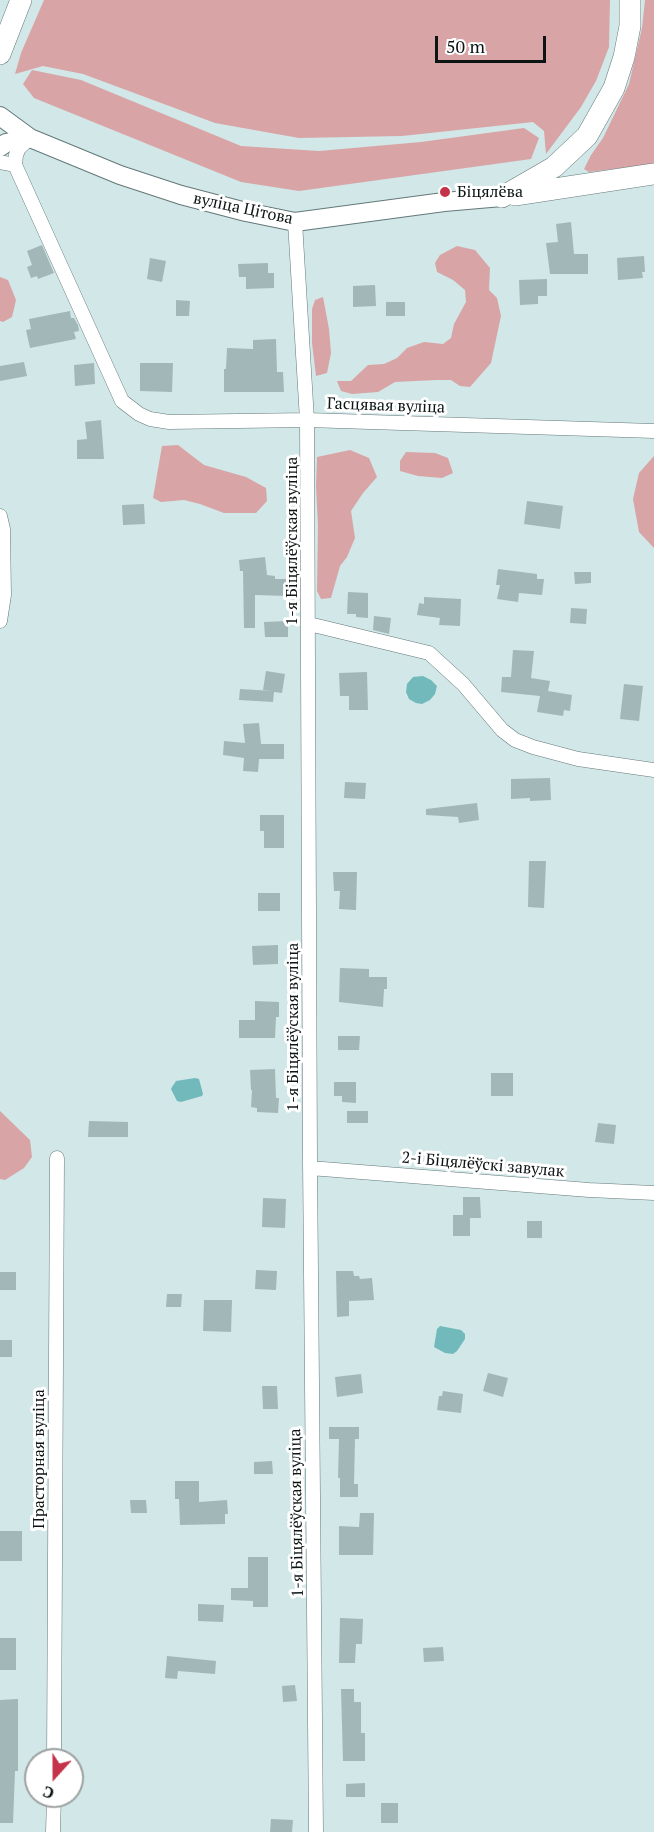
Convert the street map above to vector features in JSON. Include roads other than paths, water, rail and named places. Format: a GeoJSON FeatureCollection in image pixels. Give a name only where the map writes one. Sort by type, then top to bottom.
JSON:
{"type":"FeatureCollection","features":[{"type":"Feature","properties":{"kind":"main road"},"geometry":{"type":"LineString","coordinates":[[0,54],[21,0]]}},
{"type":"Feature","properties":{"kind":"main road"},"geometry":{"type":"LineString","coordinates":[[502,197],[554,167],[587,136],[614,88],[624,57],[630,26],[630,0]]}},
{"type":"Feature","properties":{"kind":"main road"},"geometry":{"type":"LineString","coordinates":[[0,118],[2,125],[0,135]]}},
{"type":"Feature","properties":{"kind":"main road","name":"вуліца Цітова"},"geometry":{"type":"LineString","coordinates":[[0,118],[30,138],[120,175],[180,195],[295,222],[444,202],[502,197]]}},
{"type":"Feature","properties":{"kind":"main road"},"geometry":{"type":"LineString","coordinates":[[0,147],[6,143],[30,138]]}},
{"type":"Feature","properties":{"kind":"main road"},"geometry":{"type":"LineString","coordinates":[[502,197],[654,174]]}},
{"type":"Feature","properties":{"kind":"street"},"geometry":{"type":"LineString","coordinates":[[0,162],[15,165],[19,148],[30,138]]}},
{"type":"Feature","properties":{"kind":"street","name":"Гасцявая вуліца"},"geometry":{"type":"LineString","coordinates":[[15,165],[122,401],[139,414],[170,422],[307,420],[654,431]]}},
{"type":"Feature","properties":{"kind":"street","name":"1-я Біцялёўская вуліца"},"geometry":{"type":"LineString","coordinates":[[295,222],[307,420],[316,1832]]}},
{"type":"Feature","properties":{"kind":"street"},"geometry":{"type":"LineString","coordinates":[[0,516],[3,529],[4,595],[0,621]]}},
{"type":"Feature","properties":{"kind":"street"},"geometry":{"type":"LineString","coordinates":[[309,624],[429,653],[463,684],[502,730],[515,740],[578,759],[654,770]]}},
{"type":"Feature","properties":{"kind":"street","name":"Прасторная вуліца"},"geometry":{"type":"LineString","coordinates":[[54,1748],[57,1158]]}},
{"type":"Feature","properties":{"kind":"street","name":"2-і Біцялёўскі завулак"},"geometry":{"type":"LineString","coordinates":[[310,1168],[654,1193]]}},
{"type":"Feature","properties":{"kind":"street"},"geometry":{"type":"LineString","coordinates":[[53,1832],[54,1808]]}},
{"type":"Feature","properties":{"kind":"water"},"geometry":{"type":"Polygon","coordinates":[[[423,676],[437,686],[430,700],[422,704],[409,699],[406,692],[407,684],[413,677],[423,676]]]}},
{"type":"Feature","properties":{"kind":"water"},"geometry":{"type":"Polygon","coordinates":[[[199,1079],[202,1096],[177,1101],[171,1089],[176,1081],[199,1079]]]}},
{"type":"Feature","properties":{"kind":"water"},"geometry":{"type":"Polygon","coordinates":[[[440,1326],[461,1330],[465,1334],[465,1339],[453,1354],[445,1353],[434,1347],[437,1329],[440,1326]]]}},
{"type":"Feature","properties":{"kind":"place","name":"Біцялёва"},"geometry":{"type":"Point","coordinates":[445,192]}}]}
